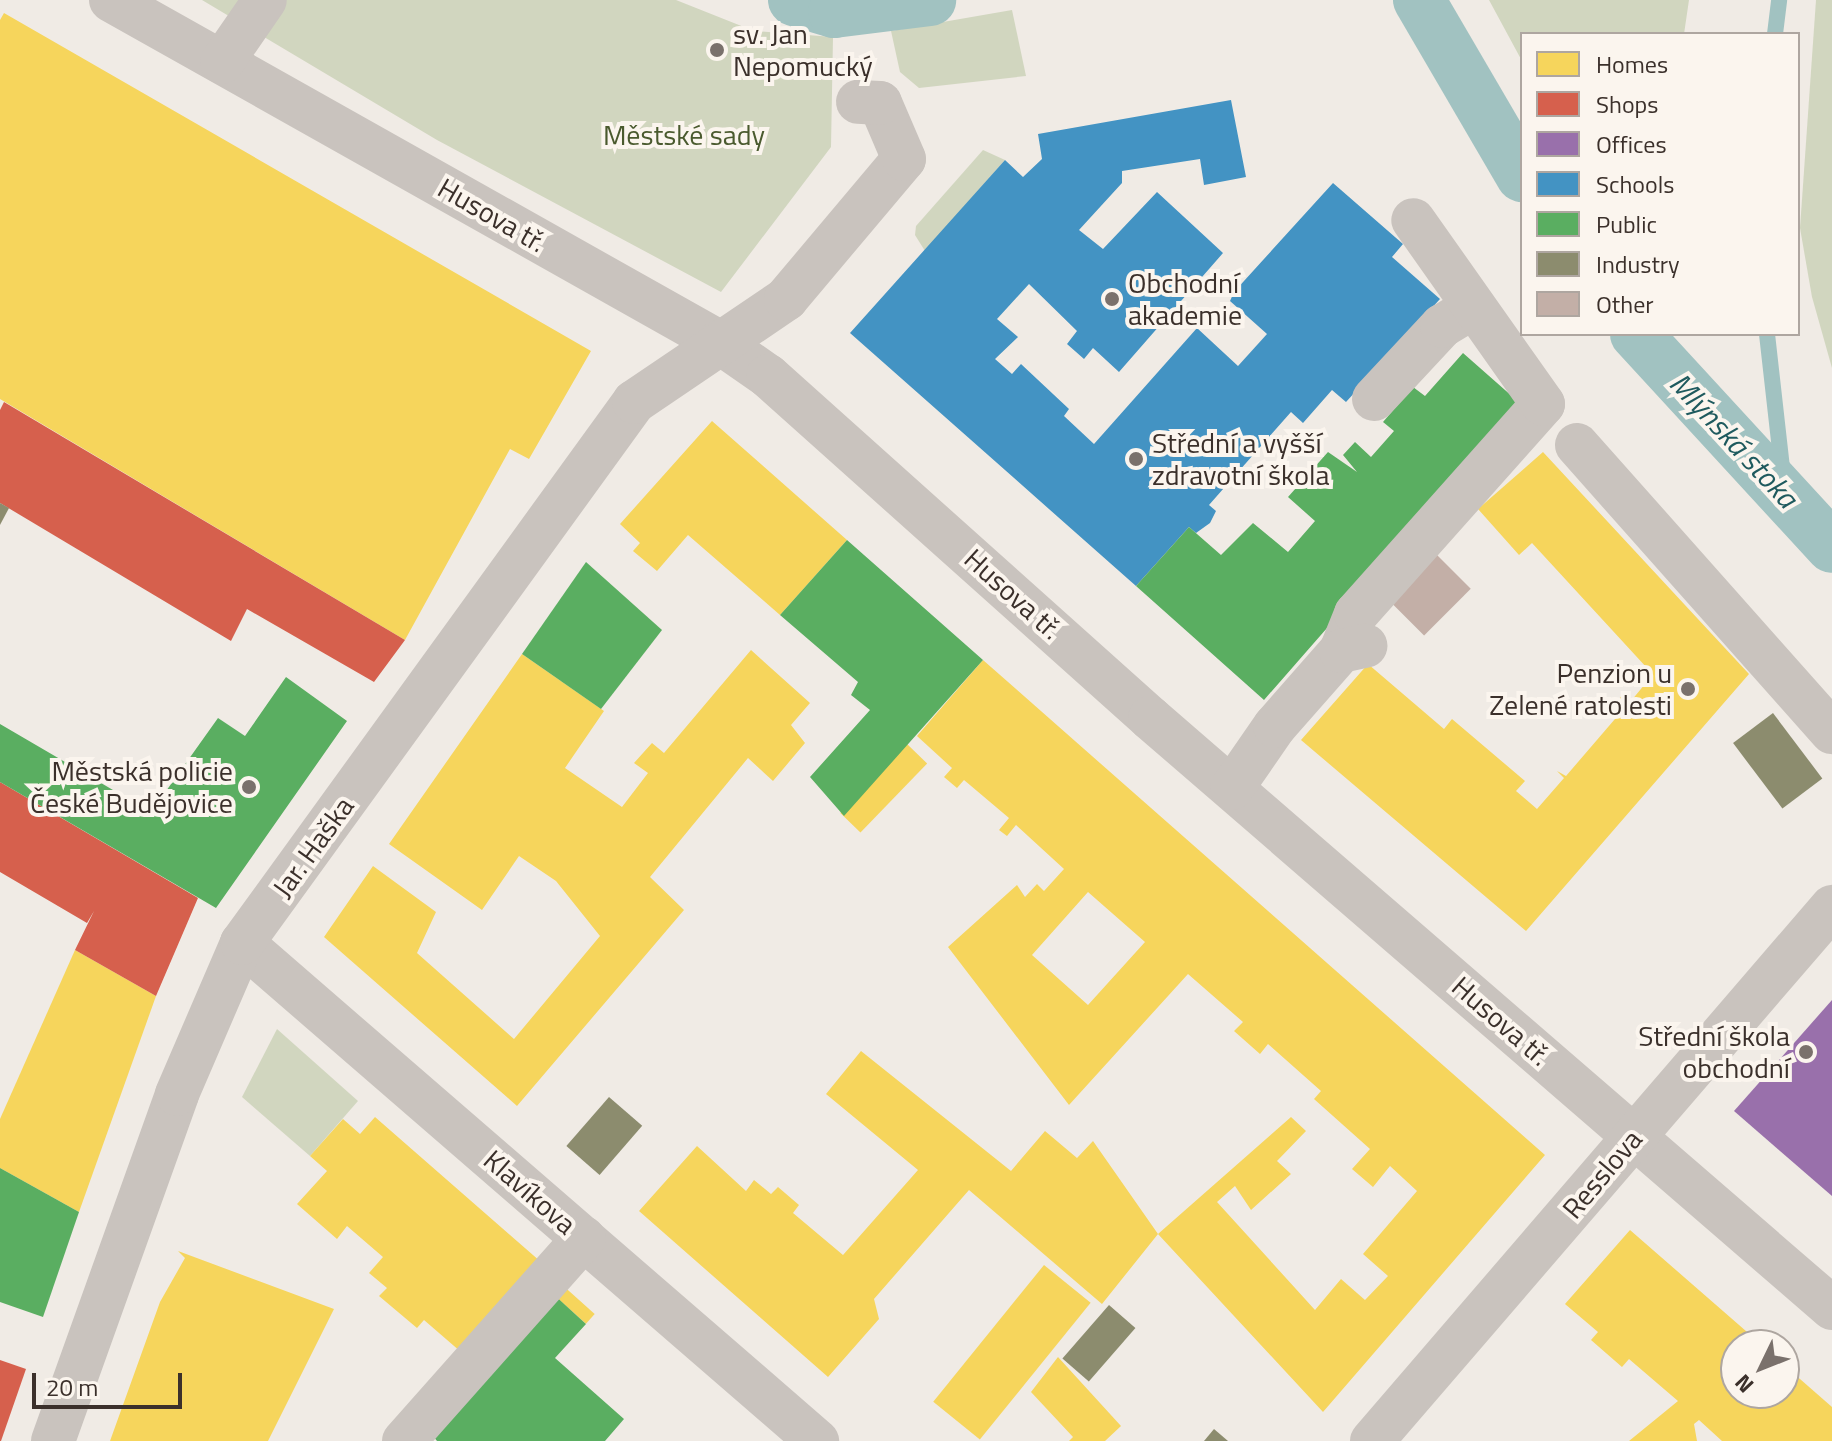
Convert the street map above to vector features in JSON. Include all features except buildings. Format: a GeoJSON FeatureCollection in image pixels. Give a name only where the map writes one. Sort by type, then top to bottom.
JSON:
{"type":"FeatureCollection","features":[{"type":"Feature","properties":{"kind":"street","name":"Husova tř."},"geometry":{"type":"LineString","coordinates":[[111,0],[719,342],[823,421],[1232,788],[1832,1308]]}},
{"type":"Feature","properties":{"kind":"street"},"geometry":{"type":"LineString","coordinates":[[222,62],[265,0]]}},
{"type":"Feature","properties":{"kind":"street","name":"Jar. Haška"},"geometry":{"type":"LineString","coordinates":[[53,1441],[177,1094],[242,943],[634,402],[786,299],[904,159],[880,103],[858,102]]}},
{"type":"Feature","properties":{"kind":"street"},"geometry":{"type":"LineString","coordinates":[[1232,788],[1275,726],[1353,649],[1356,614],[1543,404],[1413,220]]}},
{"type":"Feature","properties":{"kind":"street"},"geometry":{"type":"LineString","coordinates":[[1374,399],[1442,326],[1474,307]]}},
{"type":"Feature","properties":{"kind":"street"},"geometry":{"type":"LineString","coordinates":[[1577,445],[1832,732]]}},
{"type":"Feature","properties":{"kind":"street","name":"Resslova"},"geometry":{"type":"LineString","coordinates":[[1372,1441],[1832,907]]}},
{"type":"Feature","properties":{"kind":"street","name":"Klavíkova"},"geometry":{"type":"LineString","coordinates":[[242,943],[817,1441]]}},
{"type":"Feature","properties":{"kind":"street"},"geometry":{"type":"LineString","coordinates":[[404,1441],[584,1238]]}},
{"type":"Feature","properties":{"kind":"green space","name":"Městské sady"},"geometry":{"type":"Polygon","coordinates":[[[202,0],[676,0],[754,31],[833,37],[831,147],[721,292],[437,140],[202,0]]]}},
{"type":"Feature","properties":{"kind":"green space"},"geometry":{"type":"Polygon","coordinates":[[[1489,0],[1689,0],[1684,32],[1520,32],[1520,57],[1489,0]]]}},
{"type":"Feature","properties":{"kind":"green space"},"geometry":{"type":"Polygon","coordinates":[[[1816,0],[1832,0],[1832,368],[1812,297],[1800,228],[1816,0]]]}},
{"type":"Feature","properties":{"kind":"green space"},"geometry":{"type":"Polygon","coordinates":[[[1012,10],[1026,76],[919,88],[900,72],[891,31],[1012,10]]]}},
{"type":"Feature","properties":{"kind":"green space"},"geometry":{"type":"Polygon","coordinates":[[[983,150],[1005,160],[925,251],[915,235],[916,226],[983,150]]]}},
{"type":"Feature","properties":{"kind":"green space"},"geometry":{"type":"Polygon","coordinates":[[[277,1029],[358,1101],[310,1156],[242,1097],[277,1029]]]}},
{"type":"Feature","properties":{"kind":"waterway","name":"Mlýnská stoka"},"geometry":{"type":"LineString","coordinates":[[794,0],[834,12],[930,0]]}},
{"type":"Feature","properties":{"kind":"waterway","name":"Mlýnská stoka"},"geometry":{"type":"LineString","coordinates":[[1419,0],[1520,173]]}},
{"type":"Feature","properties":{"kind":"waterway"},"geometry":{"type":"LineString","coordinates":[[1775,32],[1779,0]]}},
{"type":"Feature","properties":{"kind":"waterway","name":"Mlýnská stoka"},"geometry":{"type":"LineString","coordinates":[[1638,336],[1832,547]]}},
{"type":"Feature","properties":{"kind":"waterway"},"geometry":{"type":"LineString","coordinates":[[1767,336],[1786,503]]}},
{"type":"Feature","properties":{"kind":"place","name":"sv. Jan Nepomucký"},"geometry":{"type":"Point","coordinates":[717,50]}},
{"type":"Feature","properties":{"kind":"place","name":"Obchodní akademie"},"geometry":{"type":"Point","coordinates":[1112,299]}},
{"type":"Feature","properties":{"kind":"place","name":"Střední a vyšší zdravotní škola"},"geometry":{"type":"Point","coordinates":[1136,459]}},
{"type":"Feature","properties":{"kind":"place","name":"Penzion u Zelené ratolesti"},"geometry":{"type":"Point","coordinates":[1688,689]}},
{"type":"Feature","properties":{"kind":"place","name":"Městská policie České Budějovice"},"geometry":{"type":"Point","coordinates":[249,787]}},
{"type":"Feature","properties":{"kind":"place","name":"Střední škola obchodní"},"geometry":{"type":"Point","coordinates":[1806,1052]}}]}
